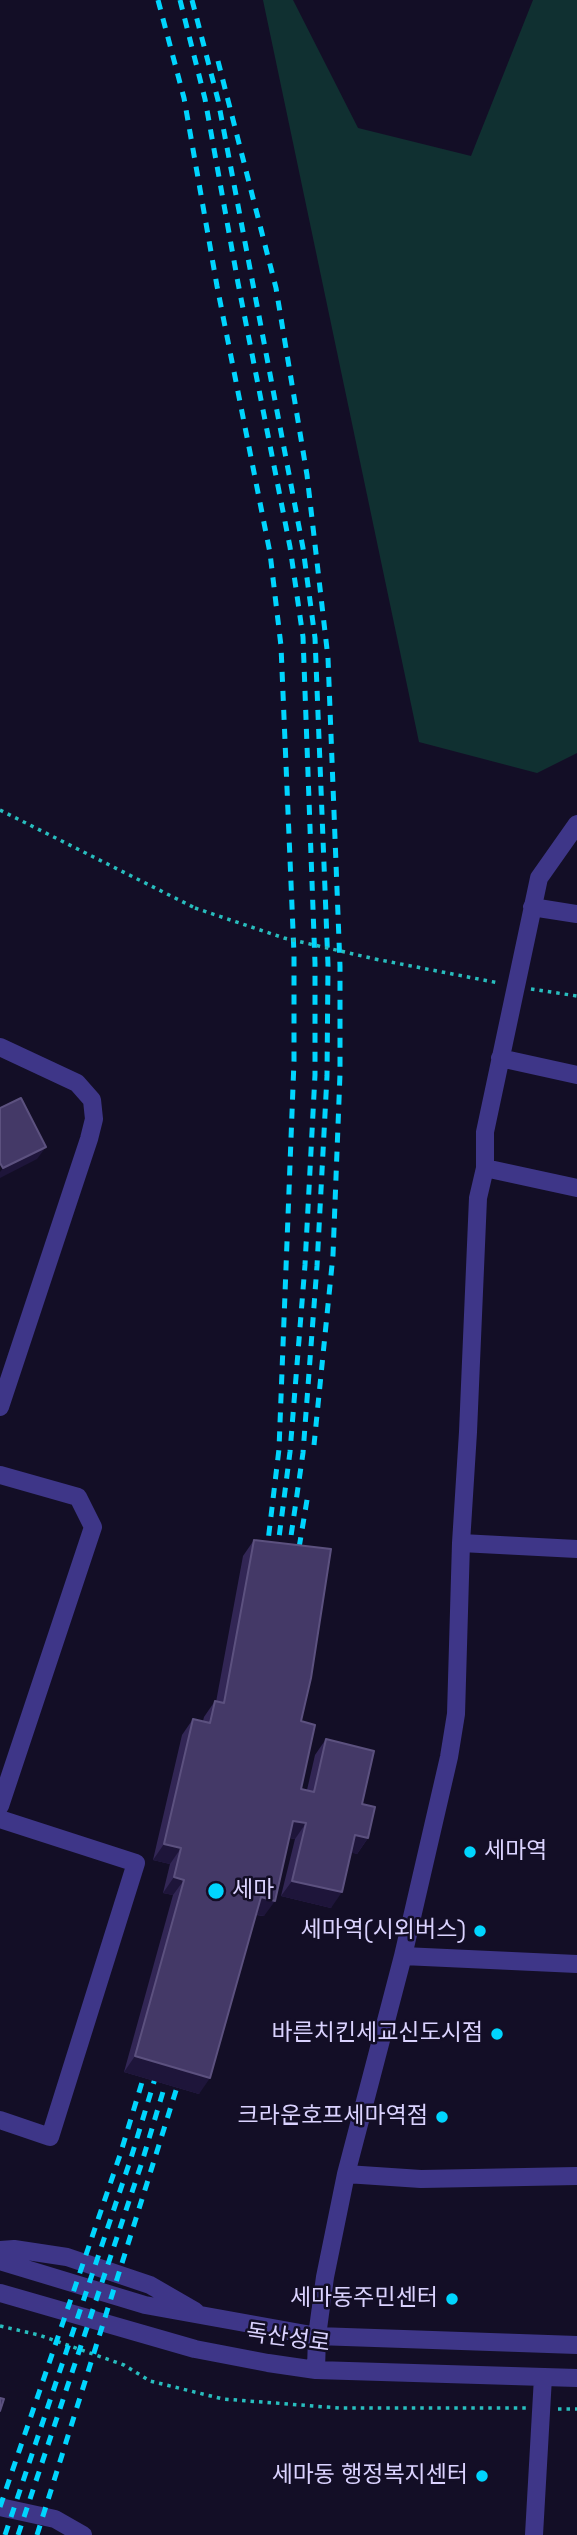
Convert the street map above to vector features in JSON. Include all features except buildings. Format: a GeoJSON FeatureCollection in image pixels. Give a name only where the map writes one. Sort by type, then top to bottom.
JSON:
{"type":"FeatureCollection","features":[{"type":"Feature","properties":{"kind":"street"},"geometry":{"type":"LineString","coordinates":[[316,2370],[317,2336],[325,2277],[346,2174],[440,1803],[456,1714],[461,1543],[478,1198],[485,1168],[485,1132],[539,878],[577,824]]}},
{"type":"Feature","properties":{"kind":"street"},"geometry":{"type":"LineString","coordinates":[[533,907],[577,914]]}},
{"type":"Feature","properties":{"kind":"street"},"geometry":{"type":"LineString","coordinates":[[0,1047],[77,1083],[92,1100],[94,1119],[0,1407]]}},
{"type":"Feature","properties":{"kind":"street"},"geometry":{"type":"LineString","coordinates":[[500,1058],[577,1075]]}},
{"type":"Feature","properties":{"kind":"street"},"geometry":{"type":"LineString","coordinates":[[485,1168],[577,1188]]}},
{"type":"Feature","properties":{"kind":"street"},"geometry":{"type":"LineString","coordinates":[[0,1475],[78,1497],[93,1527],[0,1806]]}},
{"type":"Feature","properties":{"kind":"street"},"geometry":{"type":"LineString","coordinates":[[461,1543],[577,1549]]}},
{"type":"Feature","properties":{"kind":"street"},"geometry":{"type":"LineString","coordinates":[[0,1819],[136,1863],[50,2137],[0,2120]]}},
{"type":"Feature","properties":{"kind":"street"},"geometry":{"type":"LineString","coordinates":[[403,1956],[577,1964]]}},
{"type":"Feature","properties":{"kind":"street"},"geometry":{"type":"LineString","coordinates":[[346,2174],[421,2179],[577,2176]]}},
{"type":"Feature","properties":{"kind":"street"},"geometry":{"type":"LineString","coordinates":[[0,2250],[14,2249],[67,2257],[150,2285],[207,2318]]}},
{"type":"Feature","properties":{"kind":"street","name":"독산성로"},"geometry":{"type":"LineString","coordinates":[[0,2261],[145,2305],[317,2336],[577,2345]]}},
{"type":"Feature","properties":{"kind":"street","name":"독산성로"},"geometry":{"type":"LineString","coordinates":[[0,2293],[195,2350],[316,2370],[577,2378]]}},
{"type":"Feature","properties":{"kind":"street"},"geometry":{"type":"LineString","coordinates":[[534,2535],[543,2377]]}},
{"type":"Feature","properties":{"kind":"street"},"geometry":{"type":"LineString","coordinates":[[0,2507],[55,2519],[83,2535]]}},
{"type":"Feature","properties":{"kind":"path"},"geometry":{"type":"LineString","coordinates":[[0,810],[195,908],[284,938],[375,959],[577,996]]}},
{"type":"Feature","properties":{"kind":"path"},"geometry":{"type":"LineString","coordinates":[[0,2326],[39,2335],[124,2365],[150,2381],[223,2399],[339,2408],[577,2409]]}},
{"type":"Feature","properties":{"kind":"green space"},"geometry":{"type":"Polygon","coordinates":[[[263,0],[293,0],[358,128],[471,156],[533,0],[577,0],[577,753],[537,773],[419,742],[263,0]]]}},
{"type":"Feature","properties":{"kind":"railway"},"geometry":{"type":"LineString","coordinates":[[158,0],[184,98],[217,286],[270,553],[281,646],[294,954],[294,1061],[279,1449],[266,1558]]}},
{"type":"Feature","properties":{"kind":"railway"},"geometry":{"type":"LineString","coordinates":[[180,0],[205,99],[290,547],[303,637],[315,963],[315,1075],[305,1265],[290,1452],[276,1561]]}},
{"type":"Feature","properties":{"kind":"railway"},"geometry":{"type":"LineString","coordinates":[[192,0],[218,100],[303,548],[315,638],[328,965],[327,1076],[303,1453],[291,1536]]}},
{"type":"Feature","properties":{"kind":"railway"},"geometry":{"type":"LineString","coordinates":[[218,61],[276,288],[307,475],[328,658],[340,966],[340,1074],[333,1255],[314,1445]]}},
{"type":"Feature","properties":{"kind":"railway"},"geometry":{"type":"LineString","coordinates":[[296,1566],[308,1494]]}},
{"type":"Feature","properties":{"kind":"railway"},"geometry":{"type":"LineString","coordinates":[[0,2507],[120,2155],[149,2059]]}},
{"type":"Feature","properties":{"kind":"railway"},"geometry":{"type":"LineString","coordinates":[[5,2535],[131,2158],[160,2062]]}},
{"type":"Feature","properties":{"kind":"railway"},"geometry":{"type":"LineString","coordinates":[[18,2535],[142,2162],[171,2065]]}},
{"type":"Feature","properties":{"kind":"railway"},"geometry":{"type":"LineString","coordinates":[[37,2535],[183,2068]]}},
{"type":"Feature","properties":{"kind":"place","name":"세마역"},"geometry":{"type":"Point","coordinates":[470,1852]}},
{"type":"Feature","properties":{"kind":"place","name":"세마"},"geometry":{"type":"Point","coordinates":[216,1891]}},
{"type":"Feature","properties":{"kind":"place","name":"세마역(시외버스)"},"geometry":{"type":"Point","coordinates":[480,1931]}},
{"type":"Feature","properties":{"kind":"place","name":"바른치킨세교신도시점"},"geometry":{"type":"Point","coordinates":[497,2034]}},
{"type":"Feature","properties":{"kind":"place","name":"크라운호프세마역점"},"geometry":{"type":"Point","coordinates":[442,2117]}},
{"type":"Feature","properties":{"kind":"place","name":"세마동주민센터"},"geometry":{"type":"Point","coordinates":[452,2299]}},
{"type":"Feature","properties":{"kind":"place","name":"세마동 행정복지센터"},"geometry":{"type":"Point","coordinates":[482,2476]}}]}
